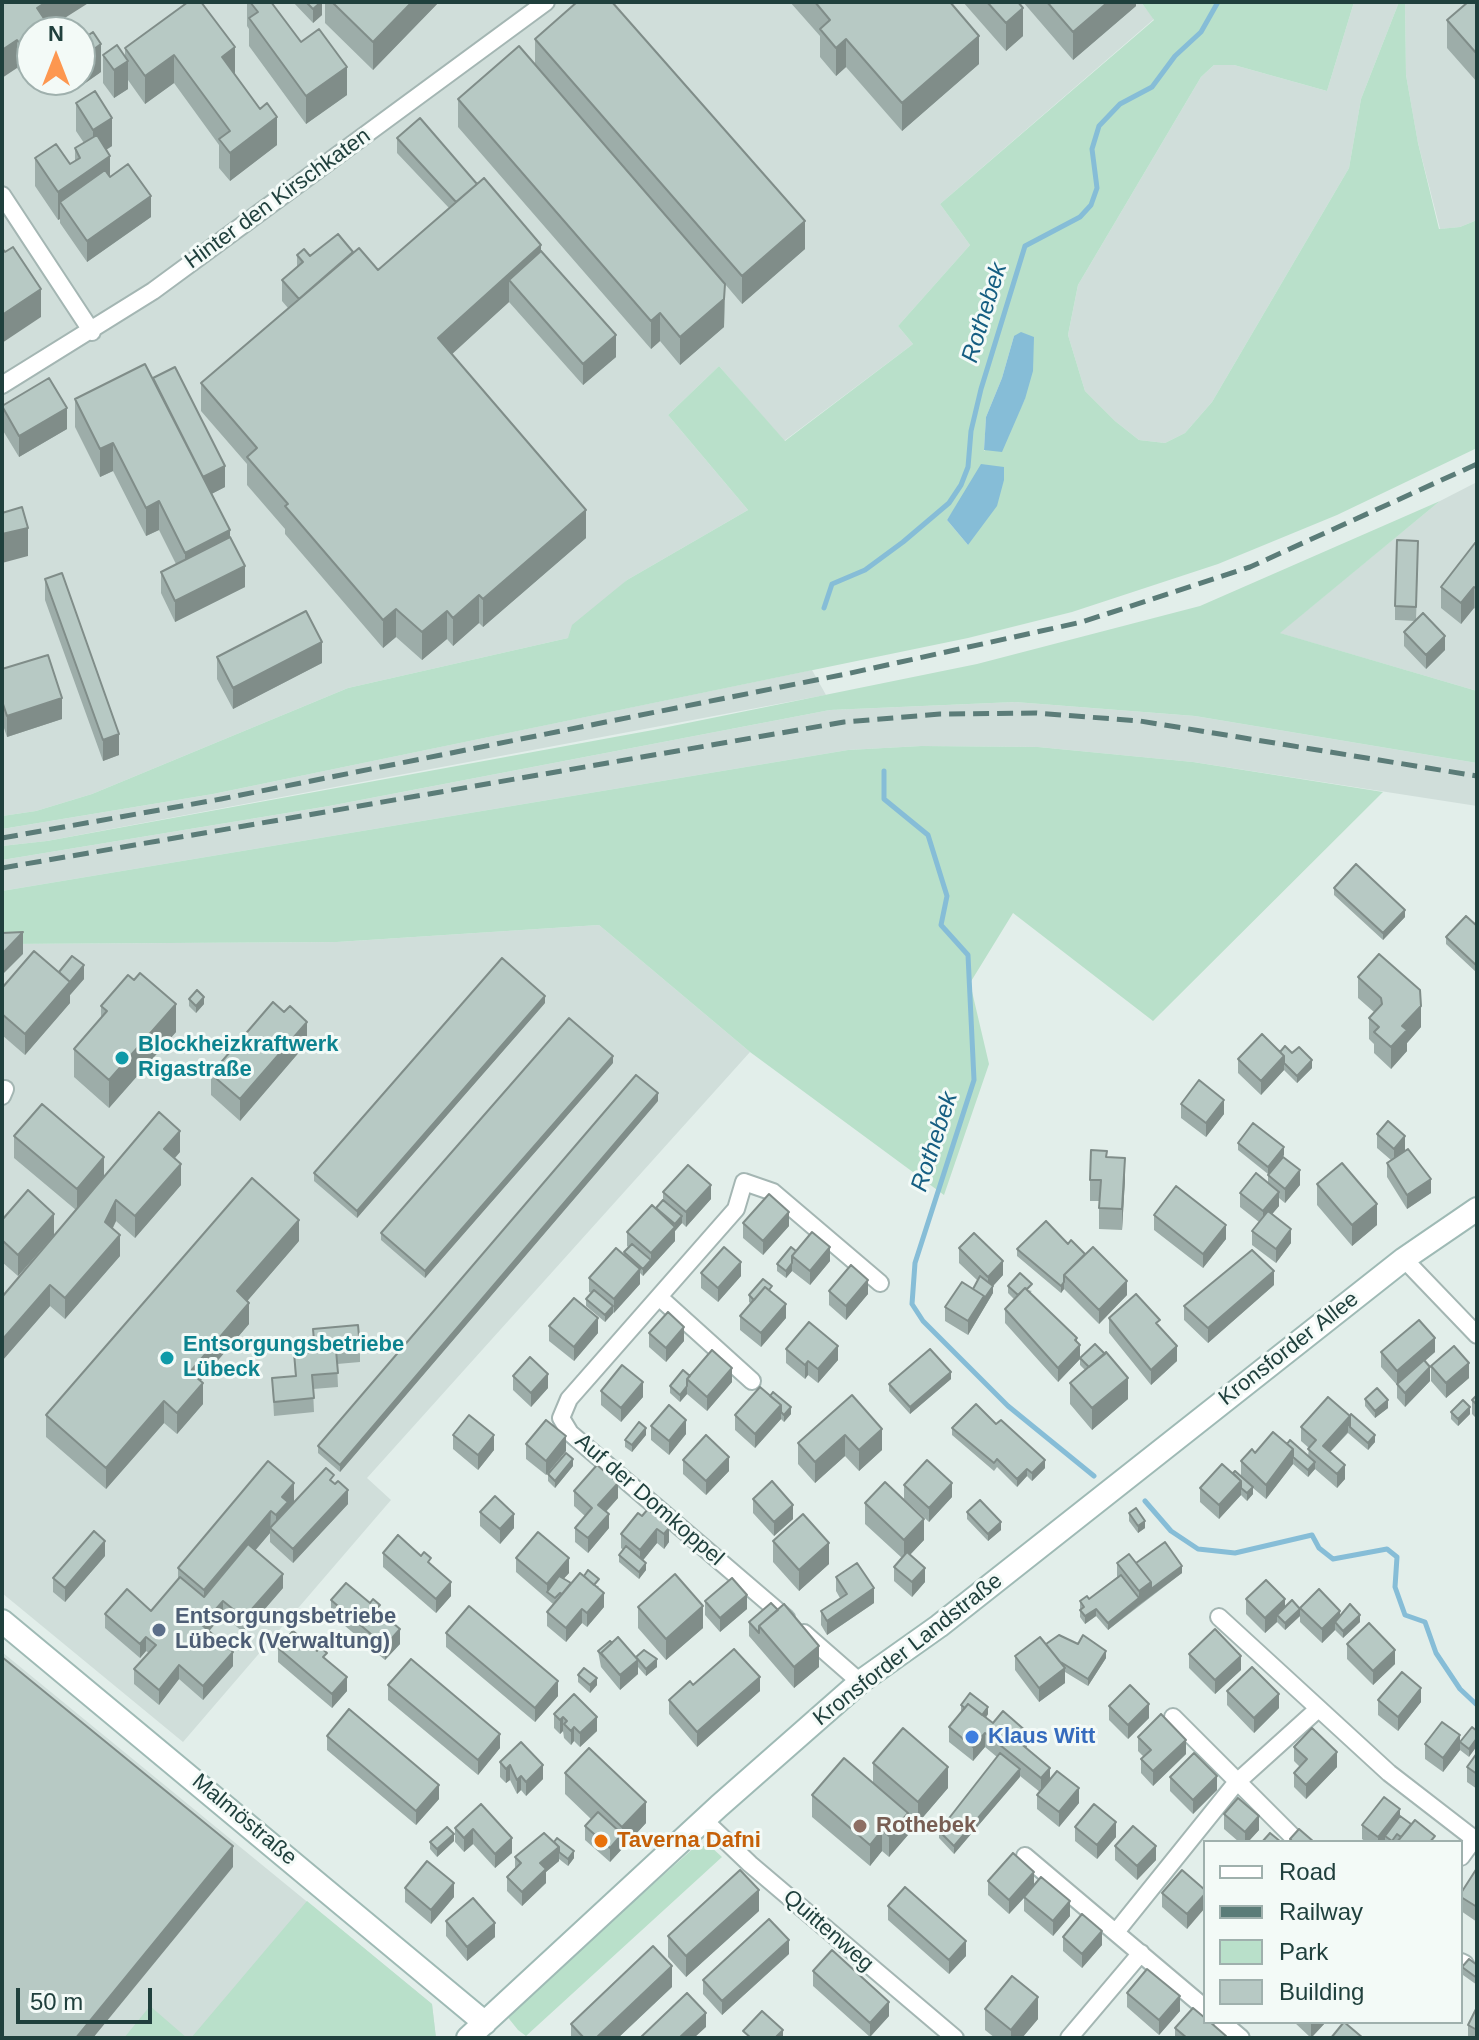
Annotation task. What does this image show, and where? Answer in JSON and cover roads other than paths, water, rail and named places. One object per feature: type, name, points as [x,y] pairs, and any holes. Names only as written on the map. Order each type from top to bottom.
[{"type":"main road","name":"Kronsforder Allee","points":[[1105,1495],[1404,1259],[1477,1209]]},
{"type":"main road","name":"Kronsforder Landstraße","points":[[476,2030],[704,1820],[860,1682],[939,1626],[1105,1495]]},
{"type":"main road","name":"Malmöstraße","points":[[2,1621],[476,2030]]},
{"type":"street","name":"Hinter den Kirschkaten","points":[[2,385],[92,332],[546,2]]},
{"type":"street","points":[[2,195],[92,332]]},
{"type":"street","name":"Auf der Domkoppel","points":[[860,1682],[570,1433],[561,1418],[569,1399],[736,1209],[744,1182],[773,1192],[880,1283]]},
{"type":"street","points":[[1404,1259],[1477,1335]]},
{"type":"street","points":[[659,1297],[752,1381]]},
{"type":"street","points":[[1219,1617],[1389,1773],[1476,1840]]},
{"type":"street","points":[[1116,1932],[1236,1783],[1318,1709]]},
{"type":"street","points":[[1173,1717],[1291,1835]]},
{"type":"street","name":"Quittenweg","points":[[704,1820],[750,1864],[955,2038]]},
{"type":"street","points":[[1025,1856],[1203,2006]]},
{"type":"street","points":[[1069,2038],[1141,1953]]},
{"type":"street","points":[[1224,2024],[1241,2038]]},
{"type":"water","points":[[1021,332],[1034,337],[1033,371],[1025,399],[1002,452],[984,450],[986,417],[1014,336]]},
{"type":"water","points":[[981,464],[1004,467],[1004,480],[997,506],[968,545],[947,520]]},
{"type":"waterway","name":"Rothebek","points":[[824,608],[832,584],[865,570],[903,542],[949,503],[961,485],[968,467],[971,431],[981,389],[1025,246],[1080,217],[1091,205],[1097,188],[1092,149],[1099,126],[1120,104],[1152,87],[1175,56],[1201,32],[1218,2]]},
{"type":"waterway","name":"Rothebek","points":[[884,771],[884,799],[928,835],[947,896],[941,925],[968,955],[974,1080],[915,1263],[912,1304],[923,1321],[1008,1406],[1094,1476]]},
{"type":"waterway","name":"Rothebek","points":[[1145,1501],[1171,1531],[1198,1549],[1235,1553],[1312,1535],[1319,1548],[1333,1559],[1387,1549],[1397,1557],[1395,1587],[1405,1615],[1425,1622],[1436,1653],[1460,1689],[1477,1705]]},
{"type":"railway","points":[[2,838],[221,799],[846,674],[1082,622],[1250,567],[1477,464]]},
{"type":"railway","points":[[2,868],[844,722],[940,714],[1036,713],[1140,721],[1477,776]]},
{"type":"place","name":"Blockheizkraftwerk Rigastraße","points":[[122,1058]]},
{"type":"place","name":"Entsorgungsbetriebe Lübeck","points":[[167,1358]]},
{"type":"place","name":"Entsorgungsbetriebe Lübeck (Verwaltung)","points":[[159,1630]]},
{"type":"place","name":"Klaus Witt","points":[[972,1737]]},
{"type":"place","name":"Rothebek","points":[[860,1826]]},
{"type":"place","name":"Taverna Dafni","points":[[601,1841]]}]
